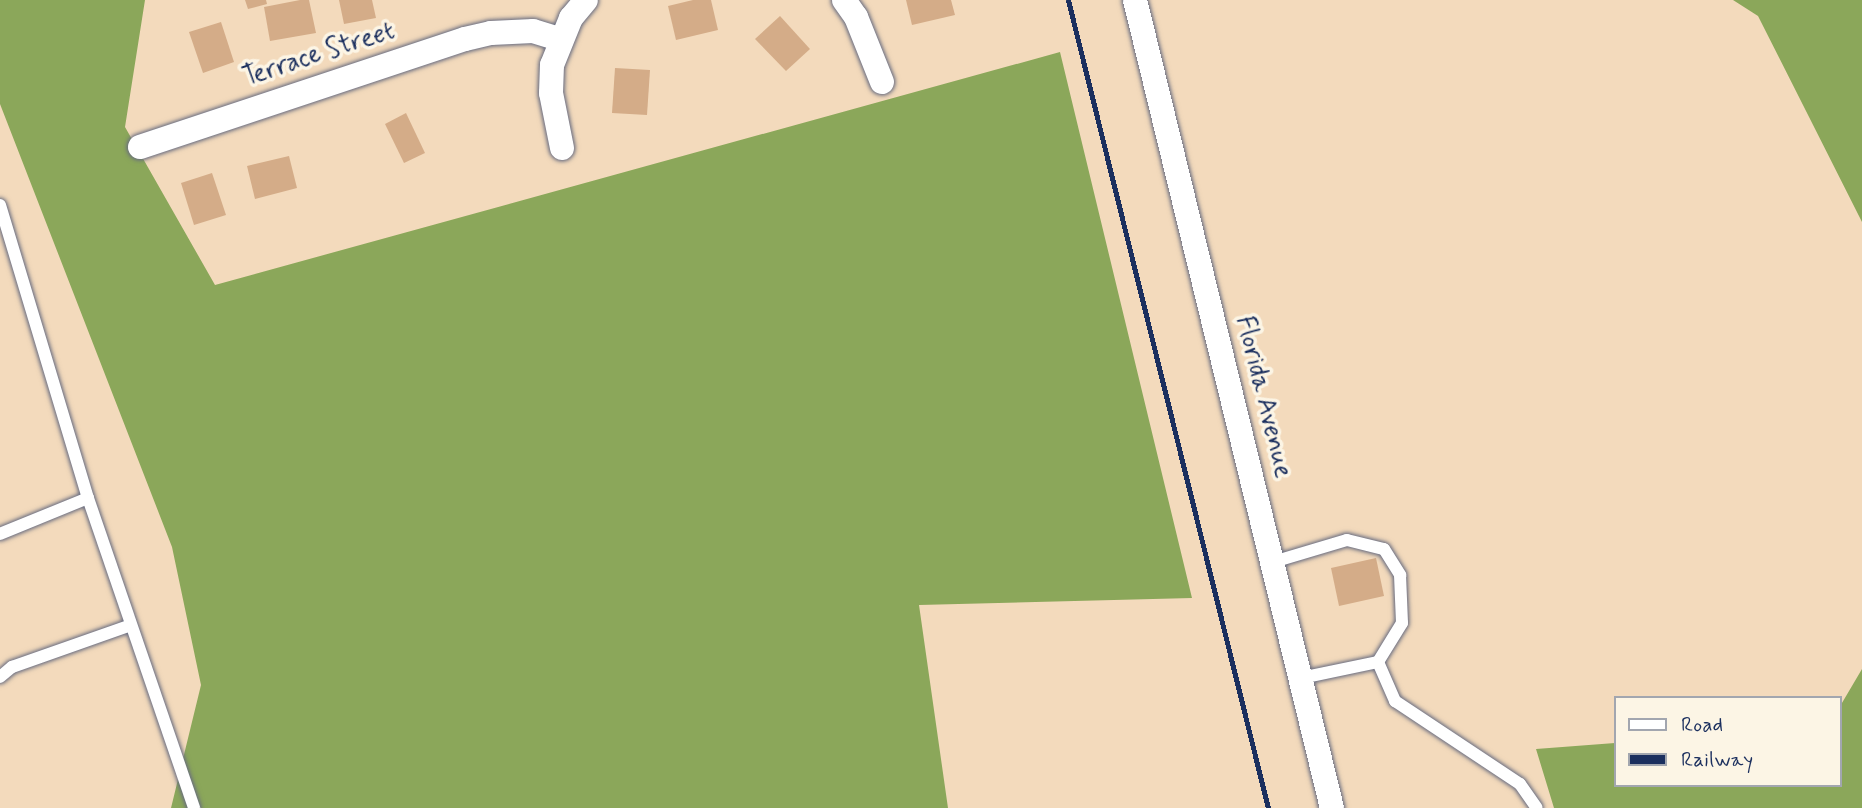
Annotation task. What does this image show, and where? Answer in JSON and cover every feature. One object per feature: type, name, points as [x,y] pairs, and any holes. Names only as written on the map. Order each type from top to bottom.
[{"type":"street","points":[[562,148],[551,93],[552,65],[560,39],[571,18],[586,0]]},
{"type":"street","points":[[844,0],[856,17],[882,82]]},
{"type":"street","name":"Florida Avenue","points":[[1135,0],[1332,808]]},
{"type":"street","name":"Terrace Street","points":[[141,147],[465,39],[491,33],[533,31],[560,39]]},
{"type":"lane","points":[[0,205],[88,498],[194,808]]},
{"type":"lane","points":[[0,534],[88,498]]},
{"type":"lane","points":[[1273,562],[1347,540],[1384,549],[1400,575],[1402,623],[1378,662],[1301,678]]},
{"type":"lane","points":[[0,677],[12,667],[131,625]]},
{"type":"lane","points":[[1378,662],[1395,701],[1520,784],[1537,808]]},
{"type":"green space","points":[[0,0],[145,0],[125,127],[215,285],[1060,52],[1192,598],[919,605],[948,808],[171,808],[201,685],[172,547],[0,104]]},
{"type":"green space","points":[[1733,0],[1862,0],[1862,222],[1758,16]]},
{"type":"green space","points":[[1862,669],[1862,808],[1554,808],[1536,749],[1614,743],[1614,787],[1841,787],[1841,705]]},
{"type":"building","points":[[245,0],[266,0],[267,4],[248,9]]},
{"type":"building","points":[[309,0],[316,33],[270,41],[264,7]]},
{"type":"building","points":[[339,0],[372,0],[376,18],[344,24]]},
{"type":"building","points":[[693,0],[711,0],[718,30],[676,40],[668,6]]},
{"type":"building","points":[[906,0],[951,0],[955,15],[912,25]]},
{"type":"building","points":[[780,16],[810,49],[786,71],[755,39]]},
{"type":"building","points":[[221,22],[234,62],[203,73],[189,32]]},
{"type":"building","points":[[615,68],[650,70],[647,115],[612,113]]},
{"type":"building","points":[[406,113],[425,153],[404,163],[385,124]]},
{"type":"building","points":[[289,156],[297,188],[255,199],[247,166]]},
{"type":"building","points":[[212,173],[226,215],[194,225],[181,183]]},
{"type":"building","points":[[1376,558],[1384,596],[1339,606],[1331,568]]},
{"type":"railway","points":[[1068,0],[1268,808]]}]
